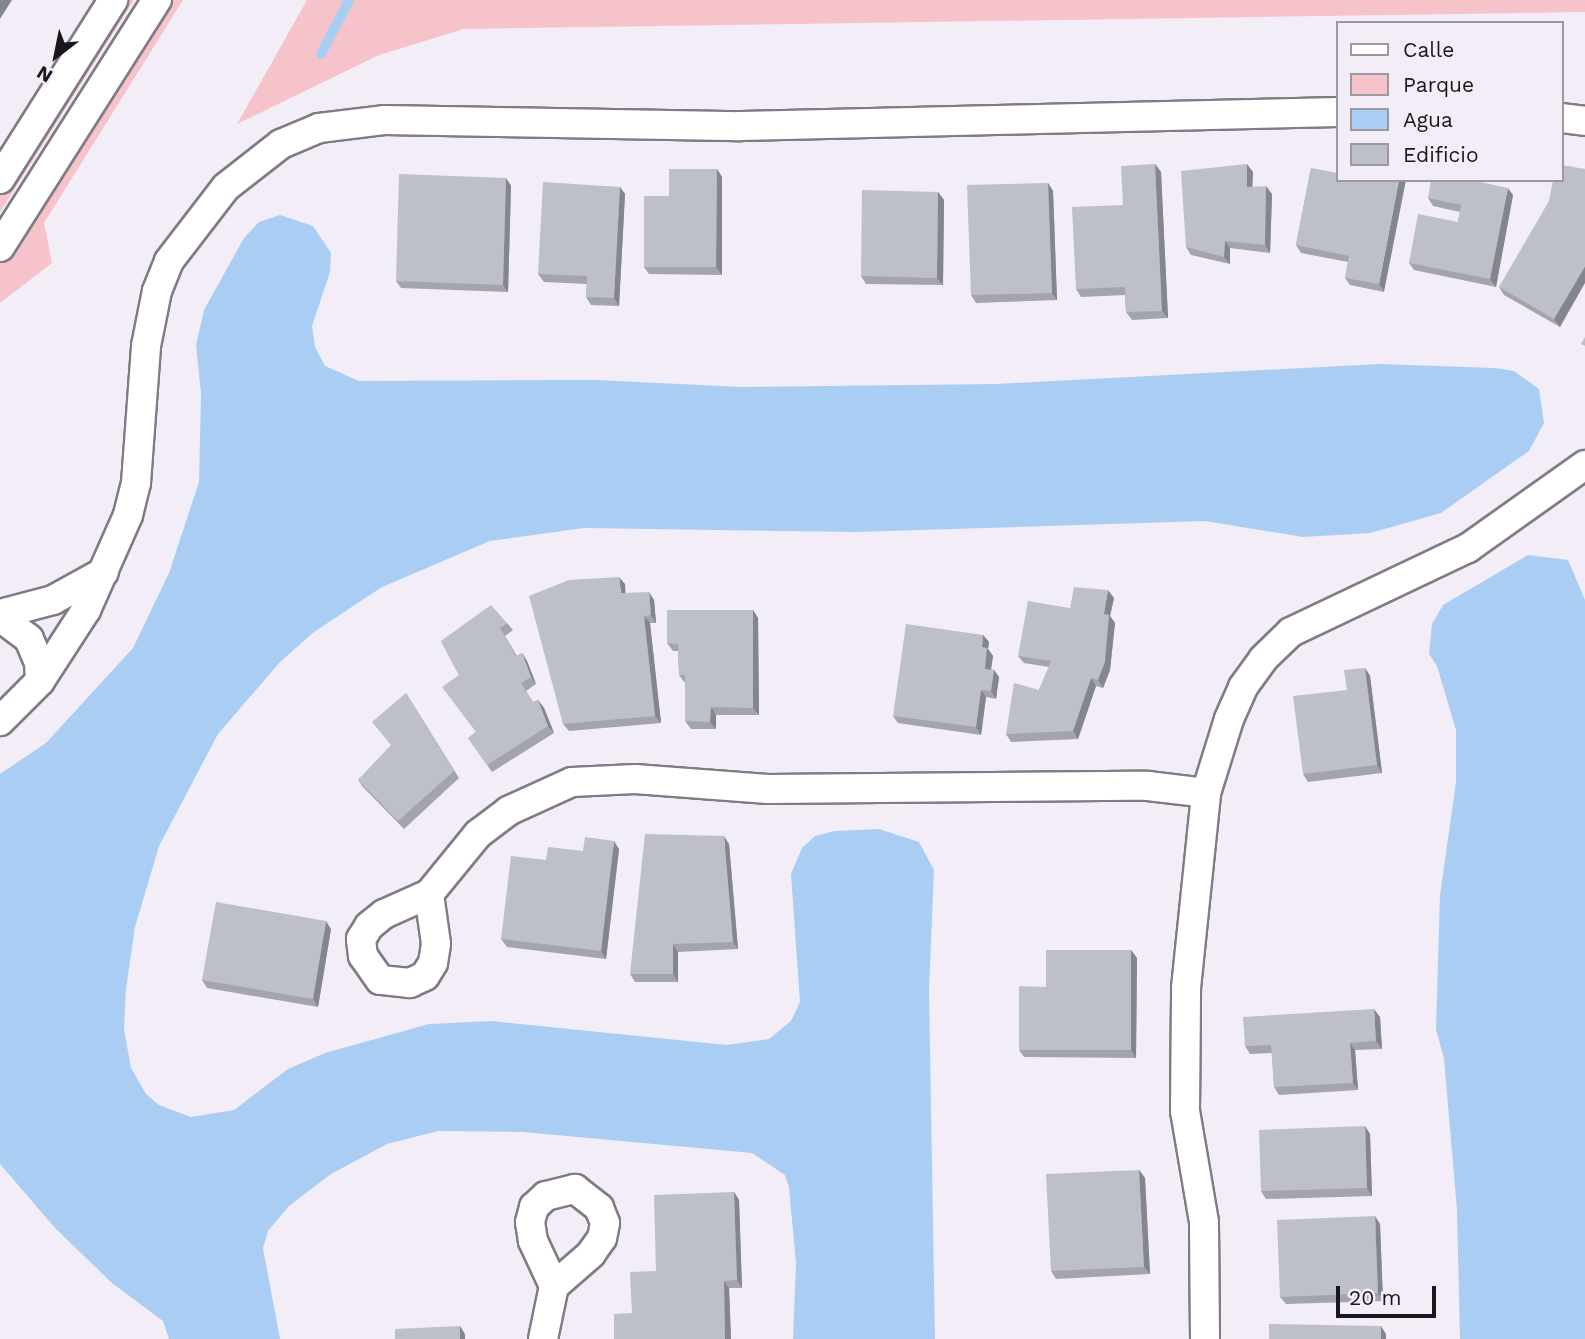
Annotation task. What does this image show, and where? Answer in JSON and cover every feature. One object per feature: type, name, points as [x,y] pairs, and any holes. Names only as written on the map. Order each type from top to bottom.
[{"type":"street","points":[[0,179],[113,0]]},
{"type":"street","points":[[0,247],[157,0]]},
{"type":"street","points":[[0,721],[40,681],[79,622],[120,540],[135,483],[146,346],[157,291],[169,261],[219,195],[251,163],[319,128],[384,120],[741,126],[1336,112]]},
{"type":"street","points":[[1564,118],[1585,121]]},
{"type":"street","points":[[1205,1339],[1204,1222],[1185,1111],[1184,1051],[1194,889],[1206,793],[1218,748],[1243,687],[1292,632],[1468,548],[1585,465]]},
{"type":"street","points":[[0,615],[53,600],[104,572]]},
{"type":"street","points":[[0,615],[29,639],[39,662],[40,681]]},
{"type":"street","points":[[429,894],[478,834],[508,811],[545,792],[583,781],[635,779],[768,789],[1148,786],[1206,793]]},
{"type":"street","points":[[543,1339],[554,1286]]},
{"type":"green space","points":[[125,0],[134,0],[0,212],[0,194]]},
{"type":"green space","points":[[166,0],[183,0],[44,223],[52,263],[0,303],[0,261]]},
{"type":"green space","points":[[307,0],[1585,0],[1585,12],[464,29],[379,55],[237,124]]},
{"type":"water","points":[[280,215],[313,226],[331,253],[330,272],[312,326],[315,347],[325,366],[359,381],[596,380],[742,387],[996,384],[1379,364],[1495,368],[1514,371],[1539,389],[1544,423],[1529,451],[1441,513],[1370,533],[1303,537],[1205,521],[855,532],[584,528],[490,541],[382,587],[314,632],[280,662],[218,734],[159,846],[135,927],[126,989],[124,1029],[131,1068],[146,1094],[159,1105],[191,1117],[234,1110],[288,1069],[325,1053],[429,1024],[491,1021],[727,1045],[769,1039],[791,1021],[800,1002],[791,874],[802,848],[815,836],[835,831],[879,829],[919,842],[934,870],[929,990],[935,1339],[793,1339],[796,1263],[789,1188],[785,1175],[752,1153],[523,1132],[438,1131],[387,1144],[331,1174],[289,1206],[268,1231],[263,1248],[280,1339],[169,1339],[163,1321],[112,1283],[55,1228],[0,1164],[0,774],[46,743],[133,648],[169,573],[199,482],[201,393],[196,345],[204,310],[244,238],[259,222]]},
{"type":"water","points":[[1528,555],[1568,560],[1585,600],[1585,1339],[1460,1339],[1457,1210],[1444,1059],[1436,1029],[1440,895],[1456,782],[1456,730],[1437,666],[1429,654],[1432,624],[1443,605]]},
{"type":"building","points":[[1155,164],[1162,311],[1126,312],[1125,287],[1076,289],[1072,207],[1123,205],[1121,166]]},
{"type":"building","points":[[1247,164],[1247,187],[1266,186],[1265,245],[1225,241],[1224,257],[1186,247],[1181,171]]},
{"type":"building","points":[[1564,165],[1585,169],[1585,266],[1554,319],[1499,287],[1549,201],[1553,182],[1564,182]]},
{"type":"building","points":[[1311,168],[1336,173],[1336,182],[1399,182],[1379,284],[1345,278],[1349,256],[1296,245]]},
{"type":"building","points":[[669,169],[717,169],[716,267],[644,267],[644,196],[669,196]]},
{"type":"building","points":[[399,174],[506,178],[503,285],[396,281]]},
{"type":"building","points":[[543,182],[620,187],[614,298],[586,297],[587,276],[538,274]]},
{"type":"building","points":[[1431,182],[1480,182],[1508,188],[1490,279],[1409,263],[1418,214],[1458,222],[1461,205],[1428,198]]},
{"type":"building","points":[[1048,183],[1052,293],[971,295],[967,185]]},
{"type":"building","points":[[862,190],[938,192],[937,278],[861,276]]},
{"type":"building","points":[[619,577],[621,593],[649,592],[651,615],[644,616],[655,716],[563,724],[529,596],[569,580]]},
{"type":"building","points":[[1074,587],[1108,590],[1104,614],[1109,615],[1105,662],[1098,680],[1091,678],[1073,731],[1006,734],[1014,683],[1039,690],[1051,661],[1018,656],[1028,601],[1070,608]]},
{"type":"building","points":[[491,605],[507,623],[500,628],[516,656],[522,653],[531,677],[521,683],[533,702],[538,700],[548,726],[487,765],[468,738],[476,732],[442,687],[459,675],[441,641]]},
{"type":"building","points":[[667,610],[753,610],[753,708],[711,707],[710,722],[685,721],[685,675],[679,675],[678,644],[667,643]]},
{"type":"building","points":[[906,624],[983,635],[982,647],[987,648],[985,669],[994,670],[991,691],[981,690],[976,727],[893,716]]},
{"type":"building","points":[[1365,668],[1377,765],[1303,774],[1293,696],[1347,690],[1344,670]]},
{"type":"building","points":[[406,693],[454,771],[398,821],[358,780],[391,745],[372,722]]},
{"type":"building","points":[[645,834],[724,836],[733,942],[673,944],[673,974],[630,974]]},
{"type":"building","points":[[585,837],[614,841],[601,951],[501,939],[511,856],[546,860],[548,847],[583,851]]},
{"type":"building","points":[[216,902],[326,921],[313,999],[202,980]]},
{"type":"building","points":[[1046,950],[1131,950],[1131,1050],[1019,1050],[1019,986],[1046,987]]},
{"type":"building","points":[[1374,1009],[1376,1041],[1350,1043],[1353,1083],[1274,1087],[1271,1045],[1245,1046],[1243,1017]]},
{"type":"building","points":[[1365,1126],[1367,1188],[1261,1191],[1259,1130]]},
{"type":"building","points":[[1139,1170],[1144,1267],[1051,1271],[1046,1174]]},
{"type":"building","points":[[734,1192],[737,1280],[724,1281],[725,1339],[614,1339],[614,1314],[632,1313],[630,1272],[656,1271],[654,1195]]},
{"type":"building","points":[[1375,1216],[1378,1293],[1280,1297],[1277,1220]]},
{"type":"building","points":[[1269,1324],[1381,1326],[1381,1339],[1269,1339]]},
{"type":"building","points":[[460,1326],[460,1339],[395,1339],[395,1329]]},
{"type":"waterway","points":[[321,54],[349,0]]}]
